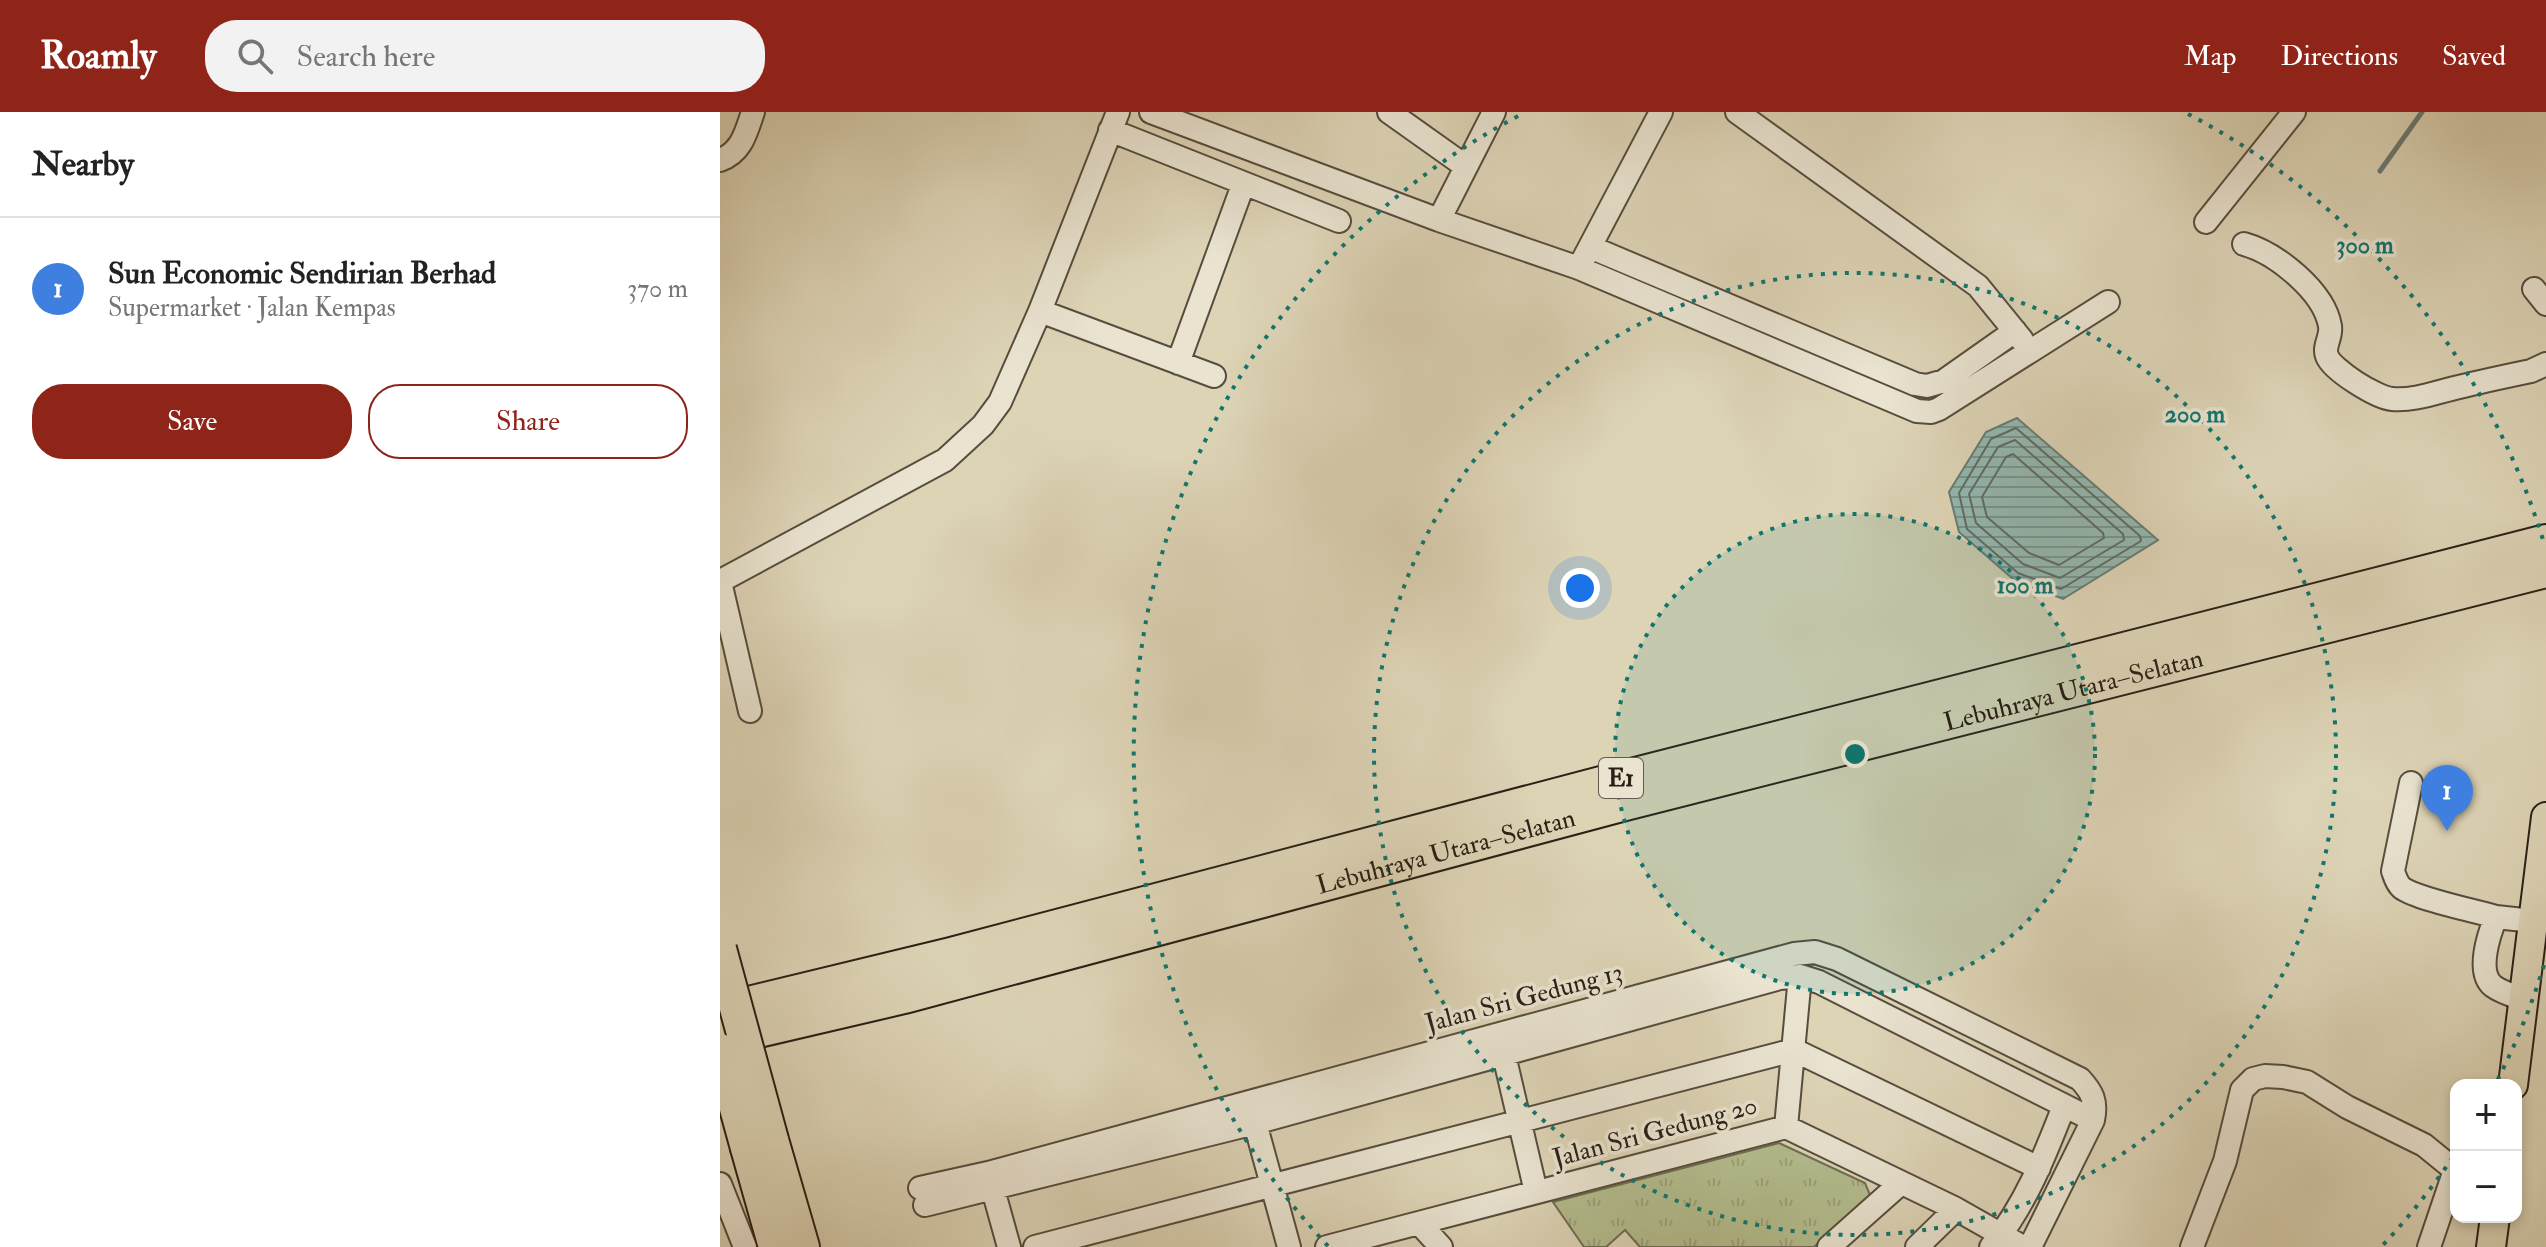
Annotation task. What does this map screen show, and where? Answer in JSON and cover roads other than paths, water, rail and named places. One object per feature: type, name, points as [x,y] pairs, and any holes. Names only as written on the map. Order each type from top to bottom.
[{"type":"highway","name":"Lebuhraya Utara–Selatan","points":[[720,1010],[951,954],[1620,778],[2534,544]]},
{"type":"highway","name":"Lebuhraya Utara–Selatan","points":[[720,1040],[904,997],[1625,804],[2546,571]]},
{"type":"highway","points":[[720,949],[760,1144],[775,1247]]},
{"type":"highway","points":[[720,1050],[803,1247]]},
{"type":"main road","points":[[2514,1079],[2546,817]]},
{"type":"main road","points":[[2491,1247],[2494,1223]]},
{"type":"street","points":[[720,160],[730,156],[740,146],[753,112]]},
{"type":"street","points":[[1151,112],[1439,220],[1579,268],[1917,411],[1939,409],[2108,302]]},
{"type":"street","points":[[1389,112],[1465,166]]},
{"type":"street","points":[[1439,220],[1494,112]]},
{"type":"street","points":[[1579,268],[1661,112]]},
{"type":"street","points":[[1737,112],[1978,286],[2031,352]]},
{"type":"street","points":[[2206,222],[2294,112]]},
{"type":"street","points":[[750,711],[721,586],[724,579],[945,460],[965,444],[1000,402],[1040,311],[1114,121],[1243,185],[1339,221]]},
{"type":"street","points":[[1178,363],[1243,185]]},
{"type":"street","points":[[2244,244],[2261,251],[2308,286],[2328,318],[2330,333],[2325,348],[2328,359],[2382,398],[2395,400],[2425,396],[2531,371],[2546,364]]},
{"type":"street","points":[[1590,247],[1915,384],[1927,386],[1944,381],[2015,331]]},
{"type":"street","points":[[1040,311],[1214,376]]},
{"type":"street","points":[[2411,783],[2393,871],[2396,882],[2418,894],[2496,917],[2533,921]]},
{"type":"street","points":[[2496,917],[2484,968],[2487,979],[2494,987],[2523,999]]},
{"type":"street","name":"Jalan Sri Gedung 13","points":[[991,1181],[1794,954],[1815,952],[1837,959],[2080,1079],[2094,1098],[2093,1120]]},
{"type":"street","points":[[1786,1127],[1800,976],[1819,982],[2093,1120],[2030,1247]]},
{"type":"street","name":"Jalan Sri Gedung 13","points":[[923,1197],[1255,1123],[1780,978],[1800,976]]},
{"type":"street","points":[[1035,1247],[1794,1050],[2039,1168]]},
{"type":"street","points":[[1504,1055],[1536,1192]]},
{"type":"street","points":[[2192,1247],[2225,1161],[2242,1090],[2253,1079],[2283,1077],[2307,1082],[2347,1107],[2424,1145],[2450,1166]]},
{"type":"street","points":[[1996,1241],[2039,1168],[2064,1106]]},
{"type":"street","points":[[1255,1123],[1289,1247]]},
{"type":"street","name":"Jalan Sri Gedung 20","points":[[1335,1246],[1786,1127],[1956,1209],[1996,1241],[2023,1247]]},
{"type":"street","points":[[991,1181],[1009,1247]]},
{"type":"street","points":[[1829,1247],[1901,1183]]},
{"type":"street","points":[[720,1184],[745,1247]]},
{"type":"street","points":[[2429,1247],[2450,1185]]},
{"type":"street","points":[[1917,1247],[1956,1209]]},
{"type":"street","points":[[1419,1223],[1441,1247]]},
{"type":"water","points":[[2017,418],[2158,540],[2063,599],[2014,580],[1959,532],[1949,492],[1986,432]]},
{"type":"waterway","points":[[2380,171],[2422,112]]},
{"type":"place","name":"Sun Economic Sendirian Berhad","points":[[2447,831]]}]
